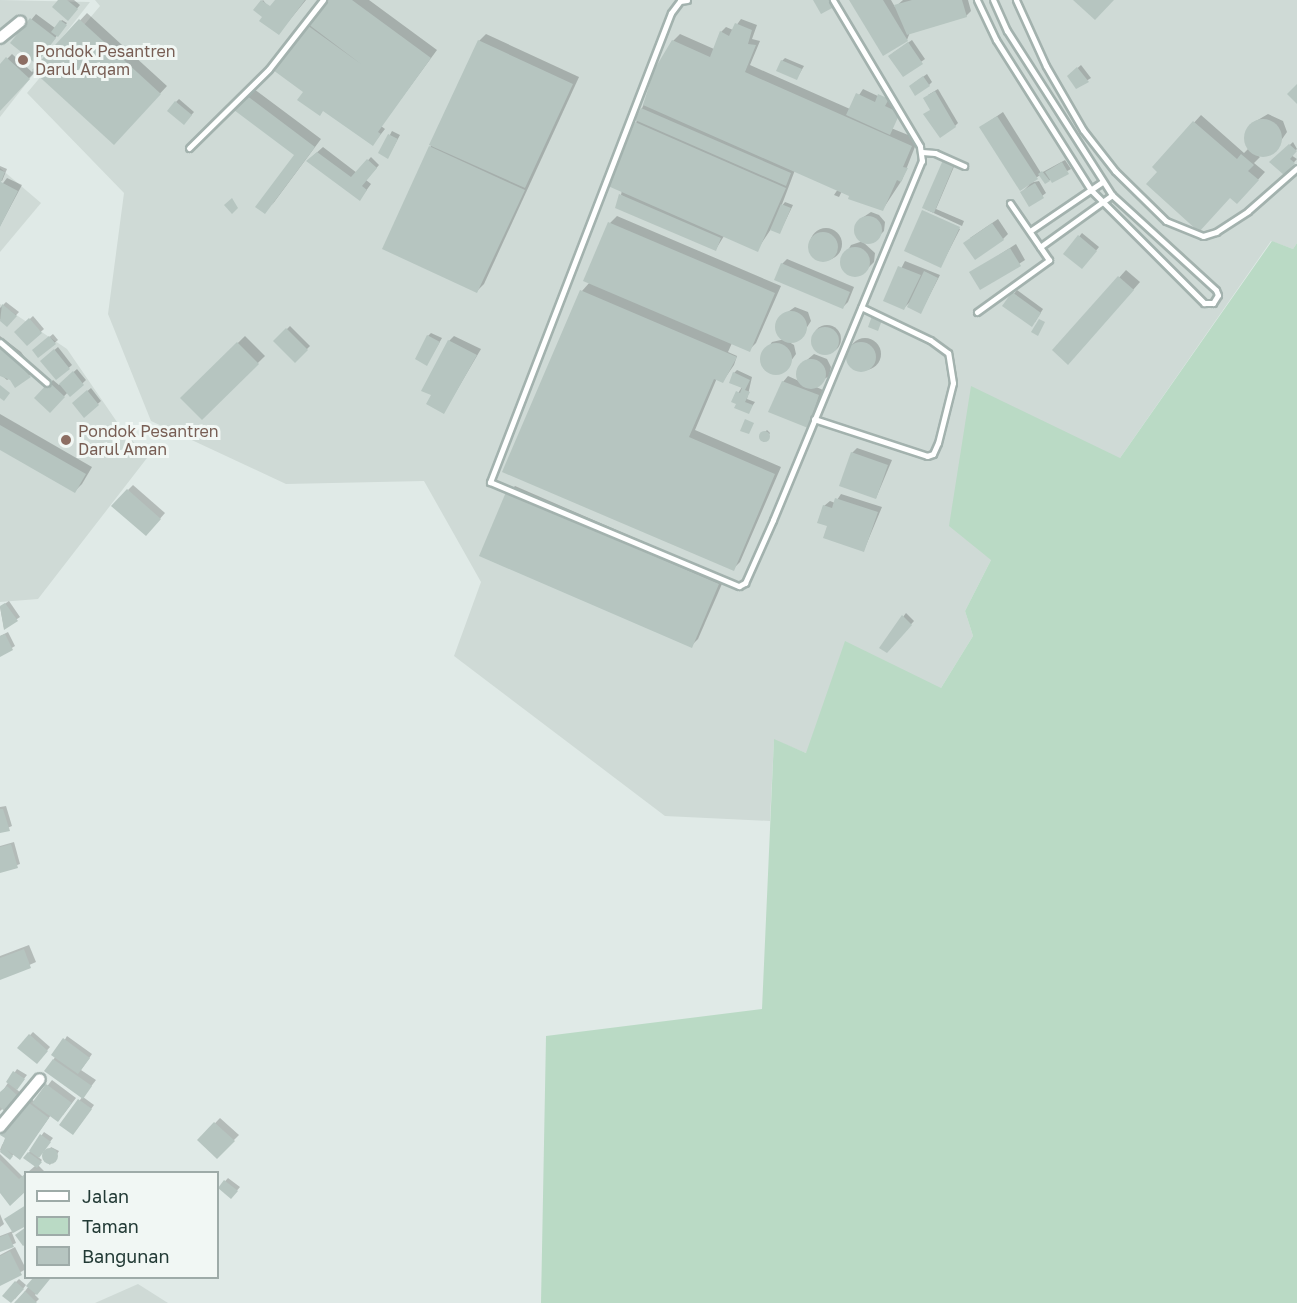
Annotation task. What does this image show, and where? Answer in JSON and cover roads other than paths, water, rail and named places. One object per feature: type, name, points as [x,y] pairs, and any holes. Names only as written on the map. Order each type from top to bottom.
[{"type":"street","points":[[0,38],[20,22]]},
{"type":"street","points":[[0,1127],[40,1079]]},
{"type":"lane","points":[[189,148],[269,69],[323,0]]},
{"type":"lane","points":[[687,0],[680,1],[672,13],[490,482],[739,586],[745,582],[922,161],[922,152],[833,0]]},
{"type":"lane","points":[[977,0],[996,40],[1090,190],[1204,303],[1213,303],[1218,295],[1216,290],[1112,195],[1102,182],[1007,31],[993,0]]},
{"type":"lane","points":[[1016,0],[1046,66],[1083,130],[1115,171],[1166,221],[1203,236],[1216,232],[1248,211],[1297,168]]},
{"type":"lane","points":[[922,152],[935,153],[964,166]]},
{"type":"lane","points":[[1030,231],[1102,182]]},
{"type":"lane","points":[[1040,247],[1112,195]]},
{"type":"lane","points":[[977,312],[1046,264],[1048,259],[1010,203]]},
{"type":"lane","points":[[814,419],[927,456],[933,454],[938,443],[953,383],[948,353],[930,340],[861,307]]},
{"type":"lane","points":[[0,342],[47,383]]},
{"type":"place","name":"Pondok Pesantren Darul Arqam","points":[[23,60]]},
{"type":"place","name":"Pondok Pesantren Darul Aman","points":[[66,440]]}]
